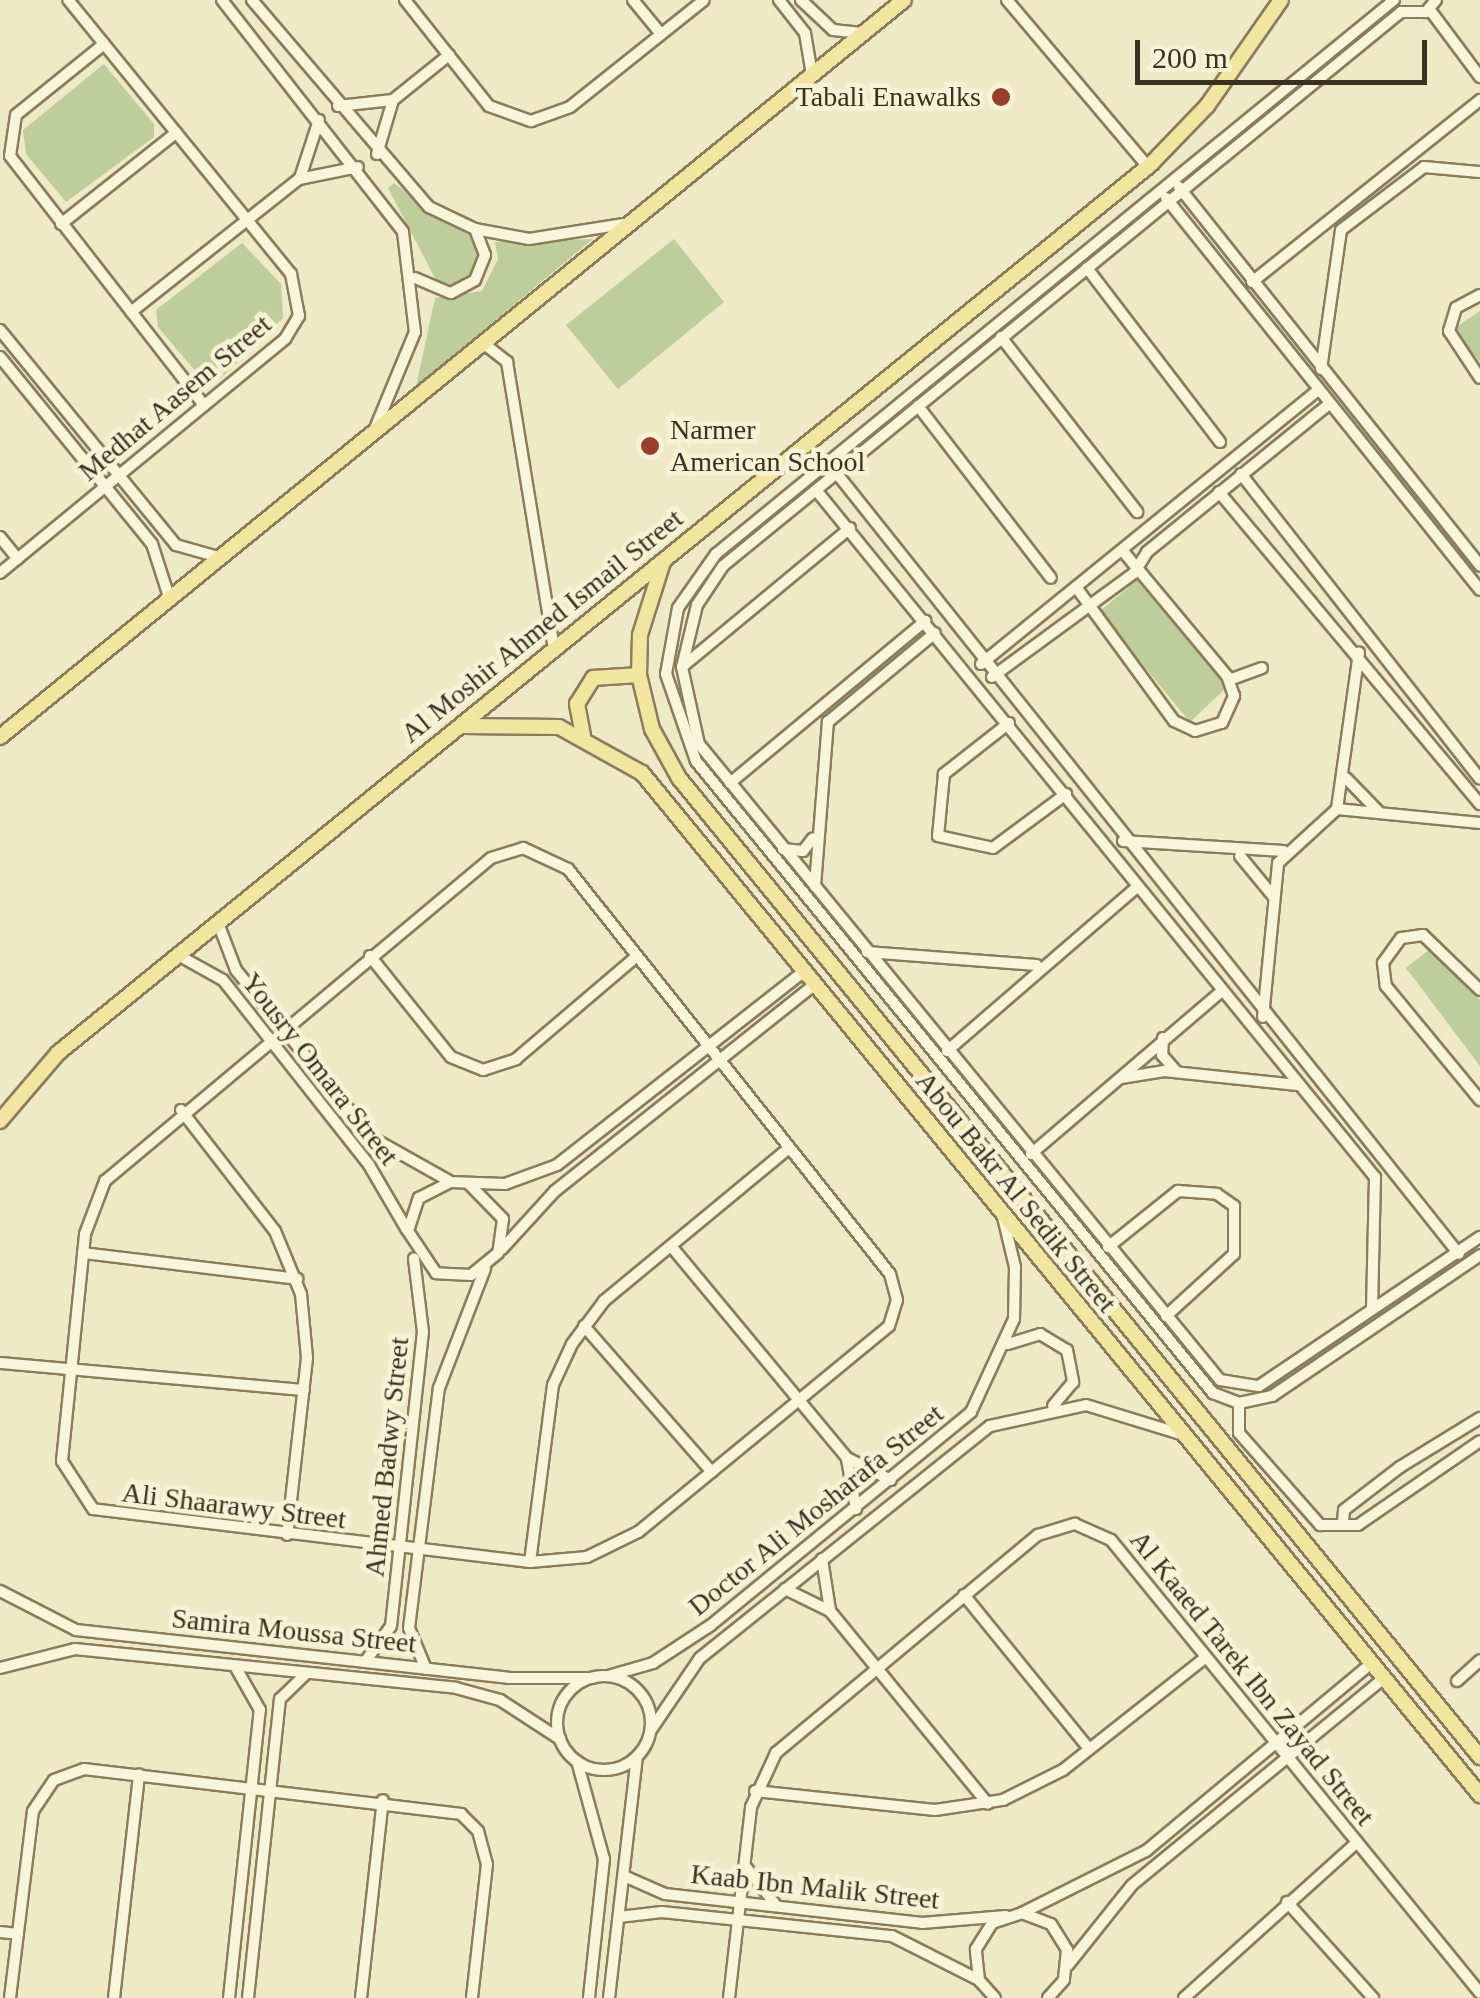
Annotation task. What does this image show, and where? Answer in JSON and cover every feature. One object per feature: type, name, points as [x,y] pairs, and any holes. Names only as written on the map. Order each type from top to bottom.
[{"type":"main road","points":[[0,737],[904,0]]},
{"type":"main road","name":"Al Moshir Ahmed Ismail Street","points":[[0,1122],[35,1073],[1148,167],[1207,106],[1281,0]]},
{"type":"main road","name":"Abou Bakr Al Sedik Street","points":[[664,560],[644,616],[639,675],[652,729],[679,778],[1480,1758]]},
{"type":"main road","points":[[583,735],[577,704],[593,678],[639,675]]},
{"type":"main road","name":"Abou Bakr Al Sedik Street","points":[[457,727],[521,721],[583,735],[658,790],[1368,1666],[1480,1796]]},
{"type":"main road","points":[[938,1136],[960,1120]]},
{"type":"main road","points":[[1232,1497],[1252,1478]]},
{"type":"street","name":"Medhat Aasem Street","points":[[0,574],[204,404],[299,316],[291,274],[68,0]]},
{"type":"street","points":[[222,0],[358,168],[403,232],[414,277],[410,358],[373,431]]},
{"type":"street","points":[[252,0],[376,154],[428,207],[475,229],[556,239],[634,220]]},
{"type":"street","points":[[405,0],[489,106],[531,122],[560,114],[704,0]]},
{"type":"street","points":[[632,0],[661,34]]},
{"type":"street","points":[[779,0],[804,33],[812,75]]},
{"type":"street","points":[[802,0],[833,30],[863,33]]},
{"type":"street","points":[[1007,0],[1148,167]]},
{"type":"street","points":[[1410,10],[1397,0],[1158,190],[701,570],[667,651],[683,738],[779,852],[815,887],[1220,1380],[1249,1389],[1480,1237]]},
{"type":"street","points":[[1478,1262],[1404,1306],[1272,1396],[1239,1404],[1203,1383],[882,991],[779,852],[689,719],[682,667],[688,626],[723,566],[838,477],[1168,200],[1410,10],[1433,5],[1480,77]]},
{"type":"street","points":[[104,44],[10,128],[10,156],[204,404]]},
{"type":"street","points":[[338,106],[393,100],[449,56]]},
{"type":"street","points":[[376,154],[393,100]]},
{"type":"street","points":[[1252,282],[1480,100]]},
{"type":"street","points":[[299,179],[319,120]]},
{"type":"street","points":[[61,224],[176,133]]},
{"type":"street","points":[[1321,368],[1342,230],[1424,167],[1480,172]]},
{"type":"street","points":[[131,312],[299,179],[358,168]]},
{"type":"street","points":[[1171,180],[1480,566]]},
{"type":"street","points":[[1158,190],[1480,590]]},
{"type":"street","points":[[414,277],[437,292],[464,289],[483,268],[475,229]]},
{"type":"street","points":[[1087,268],[1220,442]]},
{"type":"street","points":[[1480,295],[1456,308],[1448,332],[1480,378]]},
{"type":"street","points":[[0,330],[176,546],[218,557]]},
{"type":"street","points":[[1001,338],[1137,512]]},
{"type":"street","points":[[482,343],[508,362],[554,649]]},
{"type":"street","points":[[1294,360],[1306,350]]},
{"type":"street","points":[[0,358],[160,555],[170,597]]},
{"type":"street","points":[[981,664],[1318,390]]},
{"type":"street","points":[[992,677],[1139,566],[1219,492],[1329,404]]},
{"type":"street","points":[[918,406],[1051,578]]},
{"type":"street","points":[[827,463],[901,563],[1122,842],[1459,1254]]},
{"type":"street","points":[[1241,474],[1480,779]]},
{"type":"street","points":[[807,479],[888,573],[1379,1184],[1370,1282],[1372,1308]]},
{"type":"street","points":[[1219,492],[1360,653],[1480,804]]},
{"type":"street","points":[[682,667],[712,638],[850,528]]},
{"type":"street","points":[[0,537],[18,559]]},
{"type":"street","points":[[1076,587],[1086,608],[1184,728],[1222,723],[1232,706],[1229,680],[1122,550]]},
{"type":"street","points":[[888,573],[901,563]]},
{"type":"street","points":[[730,782],[925,621]]},
{"type":"street","points":[[688,626],[712,638]]},
{"type":"street","points":[[815,887],[814,835],[828,722],[935,633]]},
{"type":"street","points":[[1122,842],[1235,853],[1285,851],[1336,810],[1346,778],[1360,653]]},
{"type":"street","points":[[1229,680],[1262,668]]},
{"type":"street","points":[[1009,723],[944,774],[938,836],[993,848],[1066,794]]},
{"type":"street","points":[[1428,739],[1441,730]]},
{"type":"street","points":[[1346,778],[1382,814]]},
{"type":"street","points":[[1336,810],[1480,823]]},
{"type":"street","points":[[779,852],[803,851],[814,835]]},
{"type":"street","name":"Ali Shaarawy Street","points":[[523,848],[568,869],[890,1274],[897,1300],[880,1337],[614,1547],[530,1562],[287,1535],[93,1508],[62,1461],[84,1253],[105,1181],[181,1110],[370,956],[491,858],[523,848]]},
{"type":"street","points":[[1263,1017],[1274,896],[1285,851]]},
{"type":"street","points":[[1235,853],[1274,896]]},
{"type":"street","points":[[930,1050],[944,1046],[1137,887]]},
{"type":"street","name":"Yousry Omara Street","points":[[218,923],[230,961],[371,1137],[450,1182]]},
{"type":"street","points":[[1480,990],[1423,935],[1401,938],[1382,963],[1386,986],[1480,1100]]},
{"type":"street","points":[[868,952],[998,969],[1048,961]]},
{"type":"street","name":"Yousry Omara Street","points":[[178,955],[216,972],[369,1164],[408,1231]]},
{"type":"street","points":[[370,956],[451,1057],[483,1070],[516,1059],[637,956]]},
{"type":"street","points":[[882,991],[893,984],[904,957]]},
{"type":"street","points":[[998,969],[1006,996]]},
{"type":"street","points":[[1212,980],[1225,970]]},
{"type":"street","points":[[804,971],[556,1166],[504,1184],[450,1182],[419,1198],[408,1231],[412,1248],[453,1277],[486,1266],[556,1192],[815,984]]},
{"type":"street","points":[[1032,1154],[1164,1037],[1222,992]]},
{"type":"street","points":[[1234,1007],[1247,998]]},
{"type":"street","points":[[1164,1037],[1166,1063],[1181,1073]]},
{"type":"street","points":[[1115,1080],[1181,1073],[1298,1085]]},
{"type":"street","points":[[181,1110],[268,1221],[297,1279],[304,1390],[287,1535]]},
{"type":"street","points":[[530,1562],[553,1385],[584,1326],[671,1246],[789,1148]]},
{"type":"street","points":[[468,1183],[503,1219],[498,1253]]},
{"type":"street","points":[[1108,1247],[1178,1191],[1217,1194],[1234,1206],[1234,1254],[1166,1316]]},
{"type":"street","name":"Doctor Ali Mosharafa Street","points":[[608,1676],[674,1651],[856,1509],[972,1412],[1008,1344],[1015,1266],[1002,1216]]},
{"type":"street","points":[[671,1246],[846,1458],[891,1480]]},
{"type":"street","name":"Ahmed Badwy Street","points":[[365,1662],[388,1637],[400,1548],[423,1332],[412,1248]]},
{"type":"street","points":[[84,1253],[297,1279]]},
{"type":"street","name":"Ahmed Badwy Street","points":[[426,1668],[409,1628],[444,1367],[486,1266]]},
{"type":"street","points":[[1370,1282],[1398,1294],[1404,1306]]},
{"type":"street","points":[[584,1326],[712,1472]]},
{"type":"street","points":[[1008,1344],[1040,1334],[1067,1350],[1073,1382],[1053,1407]]},
{"type":"street","points":[[0,1363],[304,1390]]},
{"type":"street","points":[[1239,1404],[1240,1433],[1310,1521],[1362,1522],[1480,1441]]},
{"type":"street","name":"Doctor Ali Mosharafa Street","points":[[651,1730],[700,1658],[962,1443],[1053,1407],[1119,1409],[1181,1434]]},
{"type":"street","points":[[1343,1522],[1348,1507],[1480,1418]]},
{"type":"street","points":[[846,1458],[856,1509]]},
{"type":"street","points":[[1348,1507],[1362,1522]]},
{"type":"street","name":"Al Kaaed Tarek Ibn Zayad Street","points":[[730,1998],[755,1790],[786,1743],[1049,1528],[1088,1526],[1110,1540],[1480,1993]]},
{"type":"street","points":[[832,1528],[844,1541]]},
{"type":"street","points":[[822,1559],[830,1611]]},
{"type":"street","points":[[785,1589],[830,1611],[988,1804]]},
{"type":"street","name":"Samira Moussa Street","points":[[0,1591],[76,1630],[426,1668],[592,1678]]},
{"type":"street","points":[[964,1595],[1089,1749]]},
{"type":"street","name":"Samira Moussa Street","points":[[0,1668],[76,1648],[477,1692],[560,1739]]},
{"type":"street","points":[[755,1790],[935,1810],[988,1804],[1048,1780],[1206,1656]]},
{"type":"street","points":[[1478,1662],[1480,1681]]},
{"type":"street","points":[[1457,1682],[1478,1662]]},
{"type":"street","points":[[229,1998],[258,1697],[234,1666]]},
{"type":"street","name":"Kaab Ibn Malik Street","points":[[624,1876],[665,1894],[922,1922],[1022,1913],[1146,1851],[1368,1666]]},
{"type":"street","points":[[248,1998],[280,1699],[308,1673]]},
{"type":"street","points":[[589,1998],[604,1859],[576,1760],[560,1739],[560,1708],[592,1678],[608,1676],[646,1700],[651,1730],[636,1758],[610,1998]]},
{"type":"street","points":[[1052,1996],[1068,1966],[1132,1885],[1380,1680]]},
{"type":"street","points":[[576,1760],[607,1770],[636,1758]]},
{"type":"street","points":[[10,1998],[33,1811],[46,1788],[84,1768],[451,1809],[483,1841],[472,1998]]},
{"type":"street","points":[[114,1998],[139,1774]]},
{"type":"street","points":[[360,1998],[383,1800]]},
{"type":"street","points":[[1202,1998],[1188,1993],[1357,1842]]},
{"type":"street","points":[[744,1862],[780,1907]]},
{"type":"street","points":[[1287,1902],[1373,1998]]},
{"type":"street","points":[[1022,1913],[1051,1924],[1068,1966]]},
{"type":"street","points":[[991,1996],[979,1980],[982,1935],[1006,1916]]},
{"type":"street","name":"Kaab Ibn Malik Street","points":[[619,1917],[738,1919],[892,1936],[979,1980]]},
{"type":"street","points":[[0,1932],[18,1934]]},
{"type":"green space","points":[[104,64],[154,124],[154,137],[66,202],[26,154],[23,130]]},
{"type":"green space","points":[[394,183],[469,236],[481,255],[475,274],[455,286],[436,280],[388,188]]},
{"type":"green space","points":[[593,239],[416,386],[435,298],[482,291],[498,259],[495,242]]},
{"type":"green space","points":[[674,239],[724,302],[618,389],[566,325]]},
{"type":"green space","points":[[242,243],[281,284],[283,318],[221,378],[202,379],[158,327],[156,310]]},
{"type":"green space","points":[[1480,311],[1480,362],[1453,329]]},
{"type":"green space","points":[[1137,580],[1227,687],[1190,722],[1099,612]]},
{"type":"green space","points":[[1436,944],[1480,1000],[1480,1066],[1406,968]]},
{"type":"place","name":"Tabali Enawalks","points":[[1001,97]]},
{"type":"place","name":"Narmer American School","points":[[650,446]]}]
